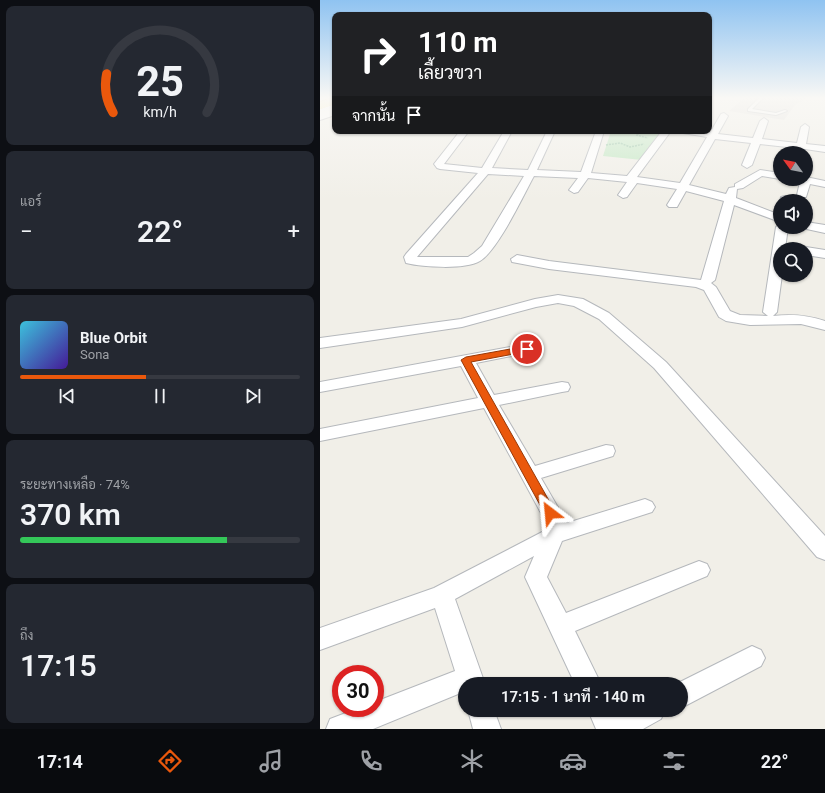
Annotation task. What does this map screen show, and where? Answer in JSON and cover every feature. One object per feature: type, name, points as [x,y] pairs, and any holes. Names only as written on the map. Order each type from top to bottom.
[{"type":"street","points":[[673,205],[716,132]]},
{"type":"street","points":[[748,165],[760,132]]},
{"type":"street","points":[[801,146],[804,132]]},
{"type":"street","points":[[463,134],[439,164],[440,166],[485,171],[585,175],[734,192],[773,215]]},
{"type":"street","points":[[506,134],[485,171],[410,257],[411,260],[424,262],[475,259],[487,248],[531,173],[550,134]]},
{"type":"street","points":[[574,190],[585,175],[599,134]]},
{"type":"street","points":[[623,195],[665,134]]},
{"type":"street","points":[[703,134],[778,146]]},
{"type":"street","points":[[813,149],[825,149]]},
{"type":"street","points":[[708,280],[734,192],[760,173],[773,175]]},
{"type":"street","points":[[813,182],[825,184]]},
{"type":"street","points":[[813,227],[825,229]]},
{"type":"street","points":[[813,253],[825,254]]},
{"type":"street","points":[[517,260],[698,282],[709,287],[722,311],[728,317],[742,320],[800,319],[825,326]]},
{"type":"street","points":[[770,312],[777,282]]},
{"type":"street","points":[[320,343],[462,323],[535,303],[558,299],[578,302],[604,316],[660,365],[825,551]]},
{"type":"street","points":[[320,387],[527,349]]},
{"type":"street","points":[[466,360],[558,526],[536,577],[585,677]]},
{"type":"street","points":[[320,436],[361,426],[562,387]]},
{"type":"street","points":[[529,475],[606,451]]},
{"type":"street","points":[[320,639],[442,595],[553,536],[645,507]]},
{"type":"street","points":[[560,626],[699,570]]},
{"type":"street","points":[[442,595],[470,677]]},
{"type":"street","points":[[688,691],[752,658]]},
{"type":"street","points":[[340,729],[458,685]]},
{"type":"street","points":[[484,717],[488,729]]},
{"type":"street","points":[[604,717],[610,729]]},
{"type":"street","points":[[615,729],[638,717]]},
{"type":"path","points":[[596,145],[620,144],[630,147],[648,142],[648,137],[636,135],[638,134]]},
{"type":"green space","points":[[610,134],[661,134],[642,160],[603,156]]},
{"type":"route","points":[[527,349],[466,360],[550,513]]}]
